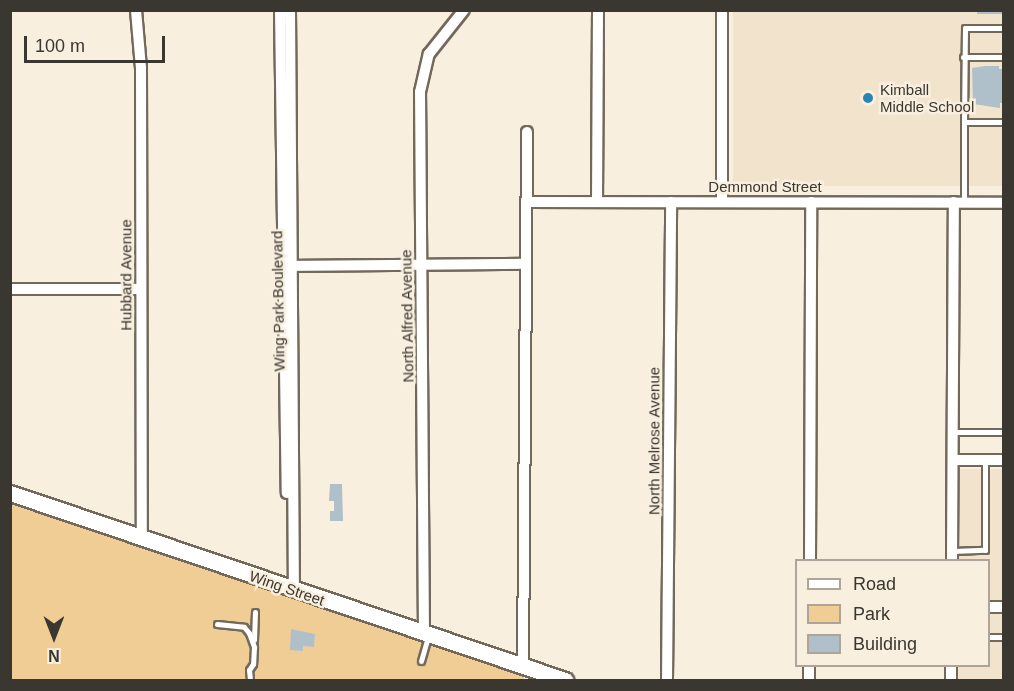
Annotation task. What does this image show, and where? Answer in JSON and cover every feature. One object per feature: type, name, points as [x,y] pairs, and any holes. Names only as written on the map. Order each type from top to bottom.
[{"type":"street","name":"Hubbard Avenue","points":[[136,10],[141,68],[142,539]]},
{"type":"street","name":"Wing Park Boulevard","points":[[280,10],[288,266]]},
{"type":"street","name":"Wing Park Boulevard","points":[[290,10],[288,266],[291,590]]},
{"type":"street","name":"North Alfred Avenue","points":[[426,635],[421,81],[435,44],[464,10]]},
{"type":"street","points":[[597,202],[598,10]]},
{"type":"street","points":[[722,10],[722,201]]},
{"type":"street","points":[[523,666],[527,132]]},
{"type":"street","name":"North Melrose Avenue","points":[[667,681],[671,201]]},
{"type":"street","points":[[810,559],[811,201]]},
{"type":"street","name":"Demmond Street","points":[[526,202],[1004,202]]},
{"type":"street","points":[[952,556],[959,202]]},
{"type":"street","points":[[288,266],[526,264]]},
{"type":"street","points":[[10,290],[141,289]]},
{"type":"street","points":[[953,460],[1004,460]]},
{"type":"street","name":"Wing Street","points":[[10,493],[565,681]]},
{"type":"lane","points":[[959,202],[964,122],[965,28],[1004,28]]},
{"type":"lane","points":[[963,57],[1004,57]]},
{"type":"lane","points":[[964,122],[1004,122]]},
{"type":"lane","points":[[953,432],[1004,432]]},
{"type":"lane","points":[[952,556],[985,550],[985,460]]},
{"type":"lane","points":[[250,681],[255,612]]},
{"type":"lane","points":[[217,624],[244,627],[253,624]]},
{"type":"lane","points":[[244,627],[254,646]]},
{"type":"lane","points":[[421,661],[426,635]]},
{"type":"shaded area","name":"Kimball Middle School","points":[[733,11],[1003,11],[1003,186],[733,186]]},
{"type":"shaded area","points":[[959,469],[1003,469],[1003,680],[955,680],[955,667],[990,667],[990,559],[957,559]]},
{"type":"green space","points":[[11,501],[524,676],[524,680],[11,680]]},
{"type":"building","points":[[977,10],[1004,10],[1004,14],[977,14]]},
{"type":"building","points":[[999,66],[999,69],[1004,69],[1004,103],[1000,103],[1000,108],[973,104],[972,68]]},
{"type":"building","points":[[330,484],[342,484],[343,521],[330,521],[330,511],[334,511],[334,501],[329,501]]},
{"type":"building","points":[[291,629],[315,634],[314,647],[303,646],[303,651],[290,650]]},
{"type":"place","name":"Kimball Middle School","points":[[868,98]]}]
